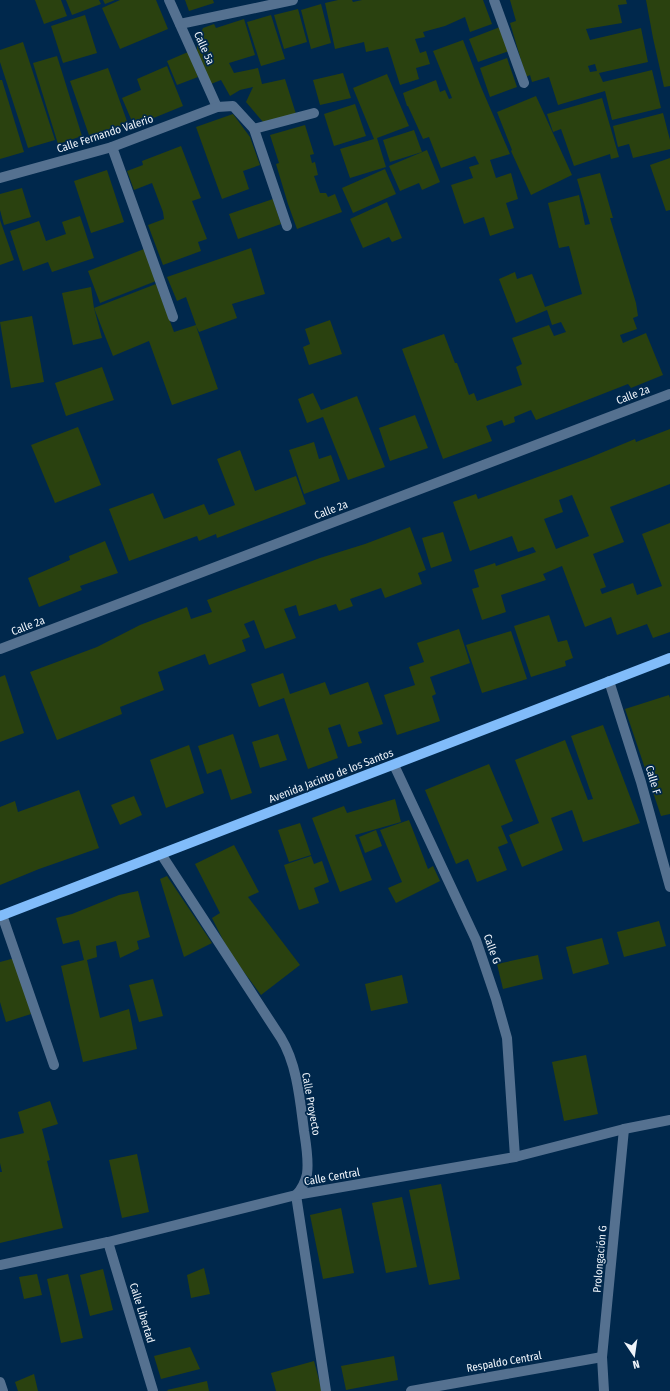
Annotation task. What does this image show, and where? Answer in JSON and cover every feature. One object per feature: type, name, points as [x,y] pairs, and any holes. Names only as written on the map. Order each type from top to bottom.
[{"type":"main road","name":"Avenida Jacinto de los Santos","points":[[1,916],[670,658]]},
{"type":"street","name":"Calle 5a","points":[[169,0],[217,107]]},
{"type":"street","points":[[180,24],[292,0]]},
{"type":"street","points":[[494,0],[524,83]]},
{"type":"street","points":[[217,107],[233,106],[254,129],[287,226]]},
{"type":"street","name":"Calle Fernando Valerio","points":[[0,178],[112,147],[217,107]]},
{"type":"street","points":[[254,129],[314,113]]},
{"type":"street","points":[[112,147],[173,317]]},
{"type":"street","name":"Calle 2a","points":[[0,649],[670,394]]},
{"type":"street","name":"Calle F","points":[[609,681],[641,782],[670,887]]},
{"type":"street","name":"Calle G","points":[[394,765],[476,940],[496,999],[507,1038],[515,1157]]},
{"type":"street","name":"Calle Proyecto","points":[[161,854],[288,1051],[298,1093],[308,1162],[305,1182],[296,1196]]},
{"type":"street","points":[[1,916],[54,1065]]},
{"type":"street","name":"Calle Central","points":[[0,1264],[108,1242],[296,1196],[515,1157],[624,1129],[670,1120]]},
{"type":"street","name":"Prolongación G","points":[[604,1391],[602,1357],[624,1129]]},
{"type":"street","points":[[296,1196],[326,1391]]},
{"type":"street","name":"Calle Libertad","points":[[108,1242],[153,1391]]},
{"type":"street","name":"Respaldo Central","points":[[411,1391],[602,1357]]},
{"type":"street","points":[[0,1382],[3,1391]]},
{"type":"building","points":[[35,0],[61,0],[67,16],[44,24]]},
{"type":"building","points":[[66,0],[99,0],[101,4],[72,15]]},
{"type":"building","points":[[103,0],[115,0],[105,4]]},
{"type":"building","points":[[120,0],[156,0],[168,29],[120,49],[102,8]]},
{"type":"building","points":[[185,0],[213,0],[214,3],[189,11]]},
{"type":"building","points":[[338,0],[352,0],[353,2],[362,0],[483,0],[492,24],[470,32],[465,17],[445,26],[423,32],[425,37],[415,39],[420,53],[426,51],[430,64],[416,68],[419,79],[400,85],[388,47],[366,52],[364,42],[335,49],[325,3]]},
{"type":"building","points":[[510,0],[626,0],[627,4],[618,5],[622,23],[586,29],[590,40],[641,28],[648,62],[599,73],[603,82],[652,70],[661,108],[612,120],[605,91],[558,105],[549,77],[532,82],[530,75],[526,77],[510,23],[516,21]],"holes":[[[595,64],[597,71],[590,72],[588,66]]]},
{"type":"building","points":[[646,0],[670,0],[670,86],[664,87]]},
{"type":"building","points":[[321,4],[331,43],[311,49],[301,10]]},
{"type":"building","points":[[298,9],[307,42],[284,49],[274,15]]},
{"type":"building","points":[[85,15],[97,53],[63,63],[51,26]]},
{"type":"building","points":[[271,15],[285,59],[261,66],[247,22]]},
{"type":"building","points":[[244,19],[255,55],[229,63],[234,73],[258,68],[262,84],[285,79],[296,114],[263,122],[246,102],[253,87],[240,90],[230,96],[221,80],[211,84],[197,56],[197,41],[203,28],[214,24],[216,28]]},
{"type":"building","points":[[500,27],[509,51],[478,62],[469,39]]},
{"type":"building","points":[[463,40],[481,87],[510,154],[490,160],[496,178],[511,173],[518,199],[506,203],[514,228],[490,236],[484,217],[464,224],[451,185],[473,178],[469,167],[479,164],[475,156],[441,168],[429,137],[423,139],[407,106],[403,93],[436,80],[440,92],[445,90],[449,99],[452,98],[433,51]]},
{"type":"building","points":[[23,42],[55,140],[28,148],[0,62],[0,50]]},
{"type":"building","points":[[188,52],[198,77],[177,85],[167,61]]},
{"type":"building","points":[[57,56],[82,136],[58,144],[33,63]]},
{"type":"building","points":[[507,58],[517,87],[490,97],[480,68]]},
{"type":"building","points":[[167,66],[183,106],[134,126],[122,98],[141,90],[137,79]]},
{"type":"building","points":[[108,68],[128,124],[90,138],[70,81]]},
{"type":"building","points":[[343,73],[351,98],[320,105],[313,80]]},
{"type":"building","points":[[387,74],[409,126],[377,138],[386,167],[350,178],[340,149],[374,139],[353,88]]},
{"type":"building","points":[[0,80],[2,80],[24,152],[0,159]]},
{"type":"building","points":[[536,96],[572,175],[531,195],[511,151],[512,150],[497,112]]},
{"type":"building","points":[[602,98],[619,157],[611,159],[610,154],[574,166],[561,129],[553,132],[547,114]]},
{"type":"building","points":[[355,104],[366,136],[334,146],[324,114]]},
{"type":"building","points":[[663,113],[670,140],[670,149],[633,158],[629,144],[618,147],[613,126]]},
{"type":"building","points":[[233,114],[250,137],[260,165],[243,171],[249,189],[222,199],[196,127]]},
{"type":"building","points":[[305,125],[314,154],[310,155],[312,163],[315,162],[318,175],[314,176],[320,193],[326,193],[328,197],[335,194],[342,212],[297,229],[276,164],[279,163],[270,135]]},
{"type":"building","points":[[414,130],[422,152],[390,162],[383,140]]},
{"type":"building","points":[[181,146],[201,198],[192,201],[207,239],[198,242],[201,251],[163,265],[148,225],[164,219],[163,212],[152,183],[134,190],[127,171],[143,165],[142,161]]},
{"type":"building","points":[[427,150],[440,182],[422,190],[419,183],[400,191],[389,166]]},
{"type":"building","points":[[670,158],[670,210],[666,211],[650,165]]},
{"type":"building","points":[[385,169],[396,194],[353,213],[342,188]]},
{"type":"building","points":[[107,170],[124,222],[91,233],[74,181]]},
{"type":"building","points":[[600,173],[613,218],[610,218],[636,303],[638,316],[633,318],[637,329],[620,335],[623,343],[646,333],[663,375],[631,388],[628,384],[536,420],[531,410],[514,417],[515,422],[504,426],[502,420],[486,426],[492,441],[443,459],[402,349],[444,334],[469,395],[474,393],[477,401],[522,385],[516,367],[522,364],[512,338],[549,325],[554,336],[566,332],[561,322],[552,325],[547,310],[516,323],[499,279],[515,272],[517,279],[532,274],[545,307],[582,294],[569,246],[559,248],[548,203],[579,195],[585,225],[590,224],[577,179]]},
{"type":"building","points":[[22,188],[31,217],[4,225],[0,210],[0,194]]},
{"type":"building","points":[[273,199],[281,224],[238,239],[229,214]]},
{"type":"building","points":[[387,202],[402,238],[392,242],[389,237],[363,248],[350,219]]},
{"type":"building","points":[[80,216],[94,258],[52,272],[48,262],[23,271],[10,231],[39,221],[46,241],[66,234],[62,222]]},
{"type":"building","points":[[0,220],[14,260],[0,265]]},
{"type":"building","points":[[251,248],[265,294],[232,304],[237,318],[199,332],[196,326],[218,389],[172,405],[149,341],[113,356],[94,308],[156,284],[174,332],[196,325],[186,297],[177,301],[167,277]]},
{"type":"building","points":[[144,249],[156,281],[100,303],[88,271]]},
{"type":"building","points":[[91,287],[94,308],[102,338],[73,345],[62,293]]},
{"type":"building","points":[[32,316],[44,382],[11,388],[0,322]]},
{"type":"building","points":[[330,320],[342,354],[309,365],[303,347],[310,344],[305,329]]},
{"type":"building","points":[[102,367],[114,400],[66,416],[55,383]]},
{"type":"building","points":[[313,393],[321,410],[357,396],[385,467],[348,480],[323,417],[307,423],[298,399]]},
{"type":"building","points":[[415,415],[428,448],[390,461],[379,428]]},
{"type":"building","points":[[78,427],[101,485],[55,503],[31,445]]},
{"type":"building","points":[[670,429],[670,484],[610,507],[624,542],[593,554],[606,587],[600,589],[602,594],[633,583],[637,595],[662,586],[642,534],[670,523],[670,632],[653,638],[647,624],[617,635],[611,617],[585,627],[562,566],[543,574],[546,580],[501,595],[506,612],[482,620],[472,589],[479,587],[474,570],[495,563],[496,566],[536,552],[533,547],[518,552],[512,536],[470,551],[453,502],[476,494],[478,499],[589,458],[635,439],[636,442]],"holes":[[[572,495],[589,536],[556,549],[544,519],[563,512],[559,500]]]},
{"type":"building","points":[[314,442],[319,459],[331,455],[340,481],[304,494],[289,450]]},
{"type":"building","points":[[240,450],[255,491],[296,476],[306,504],[217,538],[216,534],[199,541],[197,536],[129,561],[109,509],[153,493],[164,519],[204,504],[209,515],[235,505],[217,459]]},
{"type":"building","points":[[410,527],[426,570],[418,573],[422,584],[385,598],[381,588],[350,599],[353,606],[339,611],[336,604],[299,616],[296,605],[284,609],[296,638],[265,649],[254,620],[244,624],[250,637],[242,640],[246,651],[209,665],[205,654],[158,672],[164,690],[120,707],[122,714],[57,740],[30,672],[97,647],[140,625],[187,607],[191,619],[212,612],[207,600],[320,558],[365,544]]},
{"type":"building","points":[[443,532],[452,561],[431,568],[422,538]]},
{"type":"building","points":[[105,541],[118,573],[80,586],[82,590],[39,607],[28,578],[70,560],[69,556]]},
{"type":"building","points":[[549,615],[558,642],[567,640],[573,658],[565,661],[566,666],[531,677],[514,626]]},
{"type":"building","points":[[459,629],[470,663],[430,677],[436,694],[432,696],[440,721],[397,735],[384,695],[415,685],[409,667],[424,662],[417,643]]},
{"type":"building","points":[[511,631],[527,679],[482,693],[466,645]]},
{"type":"building","points":[[283,673],[290,694],[325,682],[330,695],[368,682],[383,724],[358,732],[362,743],[348,747],[340,724],[328,728],[338,758],[308,769],[284,698],[259,707],[251,684]]},
{"type":"building","points":[[5,675],[24,733],[0,742],[0,677]]},
{"type":"building","points":[[669,695],[670,814],[661,816],[625,709]]},
{"type":"building","points":[[603,725],[640,823],[583,842],[572,810],[551,818],[563,850],[522,867],[509,835],[539,823],[515,760],[565,740],[588,800],[593,799],[571,736]]},
{"type":"building","points":[[233,734],[252,793],[231,800],[221,769],[207,774],[198,746]]},
{"type":"building","points":[[278,734],[287,760],[260,768],[252,742]]},
{"type":"building","points":[[189,745],[204,793],[166,808],[150,760]]},
{"type":"building","points":[[489,764],[513,821],[501,826],[508,843],[498,847],[507,870],[477,882],[468,859],[456,864],[425,790]]},
{"type":"building","points":[[79,790],[99,848],[39,869],[0,885],[0,807],[15,801],[18,812]]},
{"type":"building","points":[[134,796],[142,815],[120,825],[111,805]]},
{"type":"building","points":[[395,799],[401,822],[355,835],[372,880],[340,892],[312,818],[344,806],[347,813]]},
{"type":"building","points":[[409,820],[428,869],[433,866],[440,881],[396,903],[388,888],[402,882],[380,830]]},
{"type":"building","points":[[300,823],[311,855],[289,862],[278,830]]},
{"type":"building","points":[[376,830],[382,846],[365,853],[359,837]]},
{"type":"building","points":[[234,845],[259,892],[248,897],[300,965],[261,995],[229,952],[212,918],[220,913],[195,864]]},
{"type":"building","points":[[311,856],[314,864],[322,861],[329,882],[314,888],[319,903],[299,910],[284,865]]},
{"type":"building","points":[[167,876],[212,943],[184,957],[160,879]]},
{"type":"building","points":[[138,891],[150,937],[137,941],[139,949],[120,958],[116,941],[96,946],[97,957],[87,960],[100,1018],[129,1009],[137,1049],[83,1062],[61,966],[84,960],[79,940],[63,944],[56,918],[72,914],[119,895]]},
{"type":"building","points":[[659,921],[666,946],[624,957],[617,932]]},
{"type":"building","points":[[602,938],[609,964],[573,974],[566,947]]},
{"type":"building","points":[[538,955],[543,979],[503,989],[497,964]]},
{"type":"building","points":[[15,958],[31,1014],[6,1022],[0,1002],[0,962]]},
{"type":"building","points":[[402,975],[408,1003],[371,1011],[365,984]]},
{"type":"building","points":[[153,979],[163,1016],[139,1022],[129,985]]},
{"type":"building","points":[[586,1055],[598,1114],[564,1121],[552,1062]]},
{"type":"building","points":[[50,1101],[58,1124],[42,1129],[50,1160],[47,1161],[63,1228],[0,1243],[0,1172],[2,1172],[0,1163],[0,1139],[24,1133],[18,1112]]},
{"type":"building","points":[[137,1154],[149,1212],[122,1218],[109,1160]]},
{"type":"building","points":[[441,1184],[460,1279],[429,1285],[409,1190]]},
{"type":"building","points":[[402,1197],[417,1267],[386,1273],[372,1203]]},
{"type":"building","points":[[341,1208],[354,1273],[323,1279],[310,1215]]},
{"type":"building","points":[[204,1268],[210,1294],[191,1298],[187,1275]]},
{"type":"building","points":[[103,1269],[113,1310],[90,1316],[80,1275]]},
{"type":"building","points":[[37,1274],[42,1295],[24,1299],[19,1277]]},
{"type":"building","points":[[68,1274],[83,1338],[61,1343],[47,1279]]},
{"type":"building","points":[[190,1347],[200,1369],[161,1379],[154,1356]]},
{"type":"building","points":[[394,1356],[398,1380],[346,1390],[341,1366]]},
{"type":"building","points":[[314,1361],[322,1391],[276,1391],[271,1373]]},
{"type":"building","points":[[34,1374],[38,1391],[18,1391],[15,1382]]},
{"type":"building","points":[[207,1381],[209,1391],[167,1390]]}]
